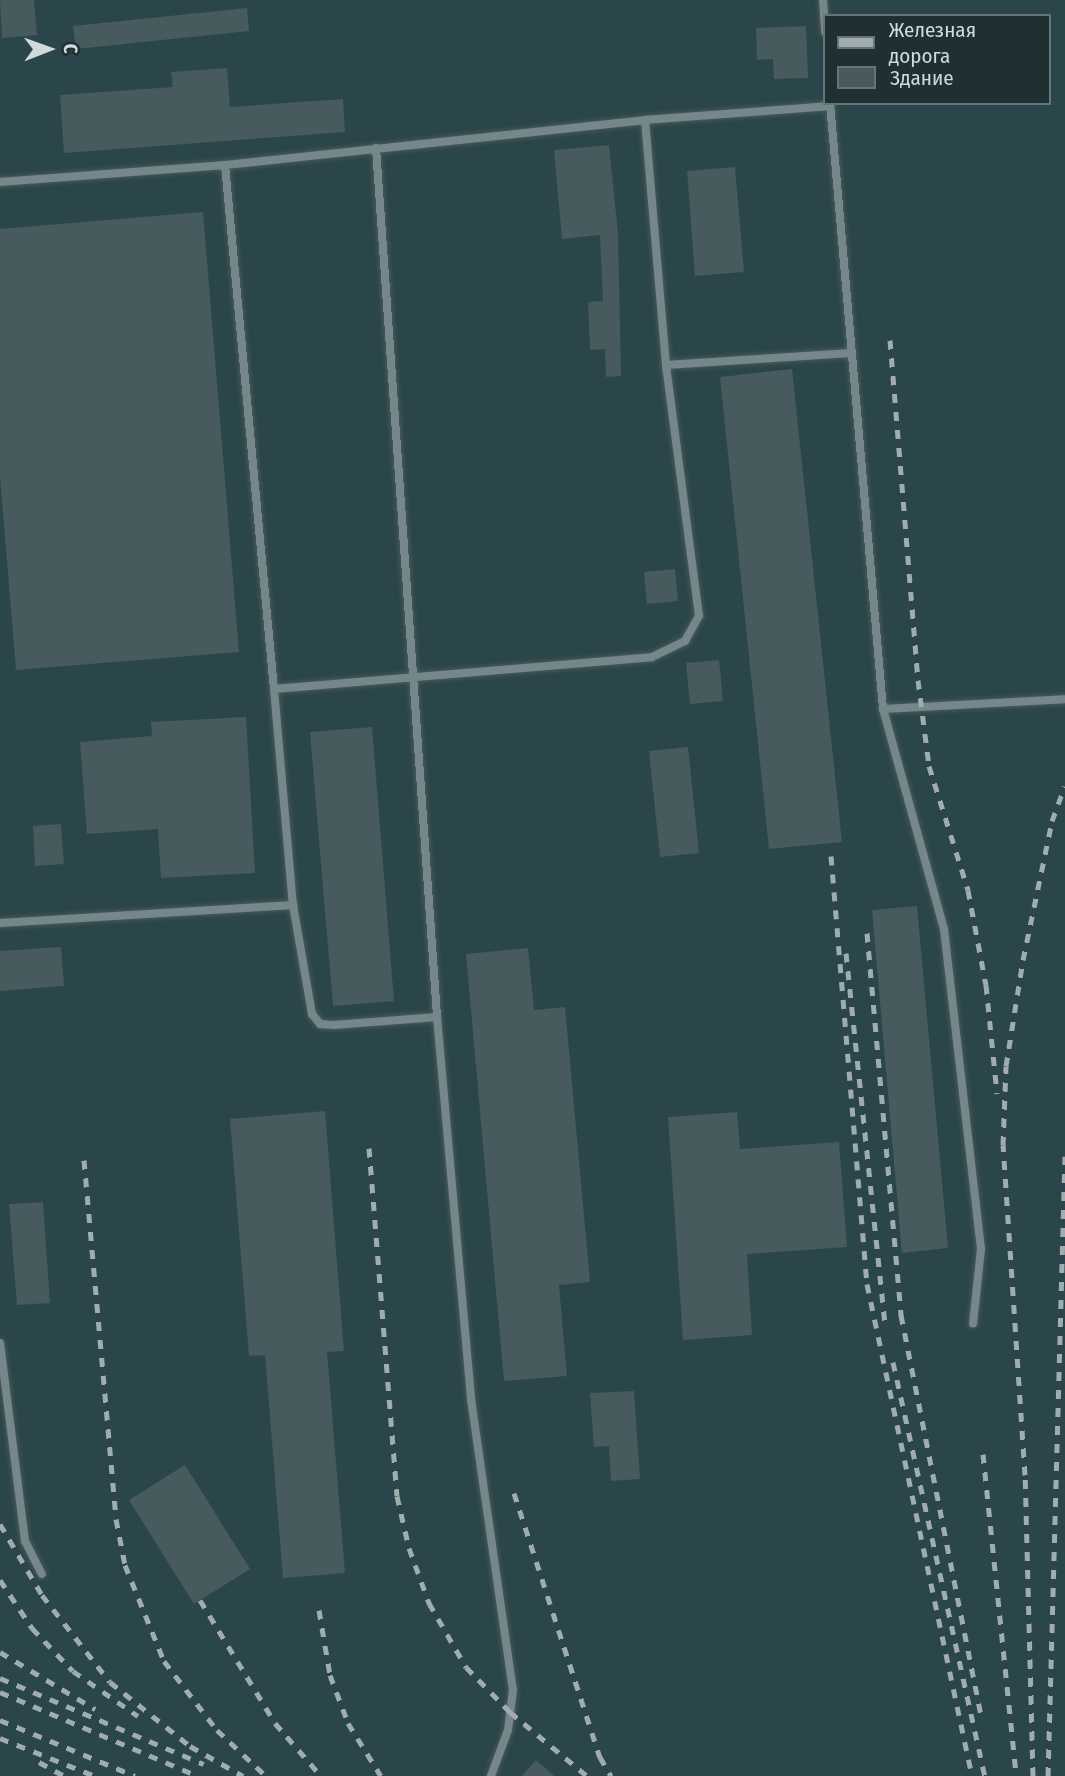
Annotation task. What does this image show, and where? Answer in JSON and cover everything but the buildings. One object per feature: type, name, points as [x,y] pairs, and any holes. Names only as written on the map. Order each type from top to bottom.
[{"type":"lane","points":[[0,183],[225,165],[645,120],[830,105],[883,709],[944,929],[981,1249],[973,1324]]},
{"type":"lane","points":[[274,689],[653,657],[685,641],[699,616],[666,365],[645,120]]},
{"type":"lane","points":[[376,148],[437,1017],[471,1399],[513,1689],[508,1730],[491,1776]]},
{"type":"lane","points":[[225,165],[293,905],[312,1014],[320,1024],[437,1017]]},
{"type":"lane","points":[[666,365],[851,353]]},
{"type":"lane","points":[[883,709],[1065,698]]},
{"type":"lane","points":[[0,923],[293,905]]},
{"type":"lane","points":[[0,1343],[3,1406],[25,1541],[42,1574]]},
{"type":"shaded area","points":[[0,0],[1065,0],[1065,1776],[0,1776]]},
{"type":"railway","points":[[890,340],[918,680],[929,766],[968,890],[986,985],[997,1093]]},
{"type":"railway","points":[[1033,1776],[1025,1475],[1003,1145],[1006,1066],[1023,960],[1052,821],[1065,786]]},
{"type":"railway","points":[[831,856],[867,1284],[972,1776]]},
{"type":"railway","points":[[867,933],[901,1315],[981,1714]]},
{"type":"railway","points":[[846,953],[885,1325]]},
{"type":"railway","points":[[369,1148],[397,1496],[409,1548],[429,1603],[466,1667],[510,1712],[587,1776]]},
{"type":"railway","points":[[1048,1776],[1065,1156]]},
{"type":"railway","points":[[84,1160],[116,1519],[125,1565],[164,1661],[217,1730],[266,1776]]},
{"type":"railway","points":[[893,1362],[985,1776]]},
{"type":"railway","points":[[983,1454],[1016,1776]]},
{"type":"railway","points":[[514,1493],[600,1757],[611,1776]]},
{"type":"railway","points":[[0,1524],[42,1595],[110,1682],[190,1746],[243,1776]]},
{"type":"railway","points":[[0,1580],[32,1628],[73,1671],[138,1716]]},
{"type":"railway","points":[[200,1600],[275,1723],[321,1776]]},
{"type":"railway","points":[[319,1610],[330,1675],[348,1723],[381,1776]]},
{"type":"railway","points":[[0,1652],[95,1709]]},
{"type":"railway","points":[[0,1678],[204,1764]]},
{"type":"railway","points":[[0,1692],[198,1776]]},
{"type":"railway","points":[[0,1720],[135,1776]]},
{"type":"railway","points":[[0,1738],[95,1776]]},
{"type":"railway","points":[[39,1762],[64,1776]]}]
